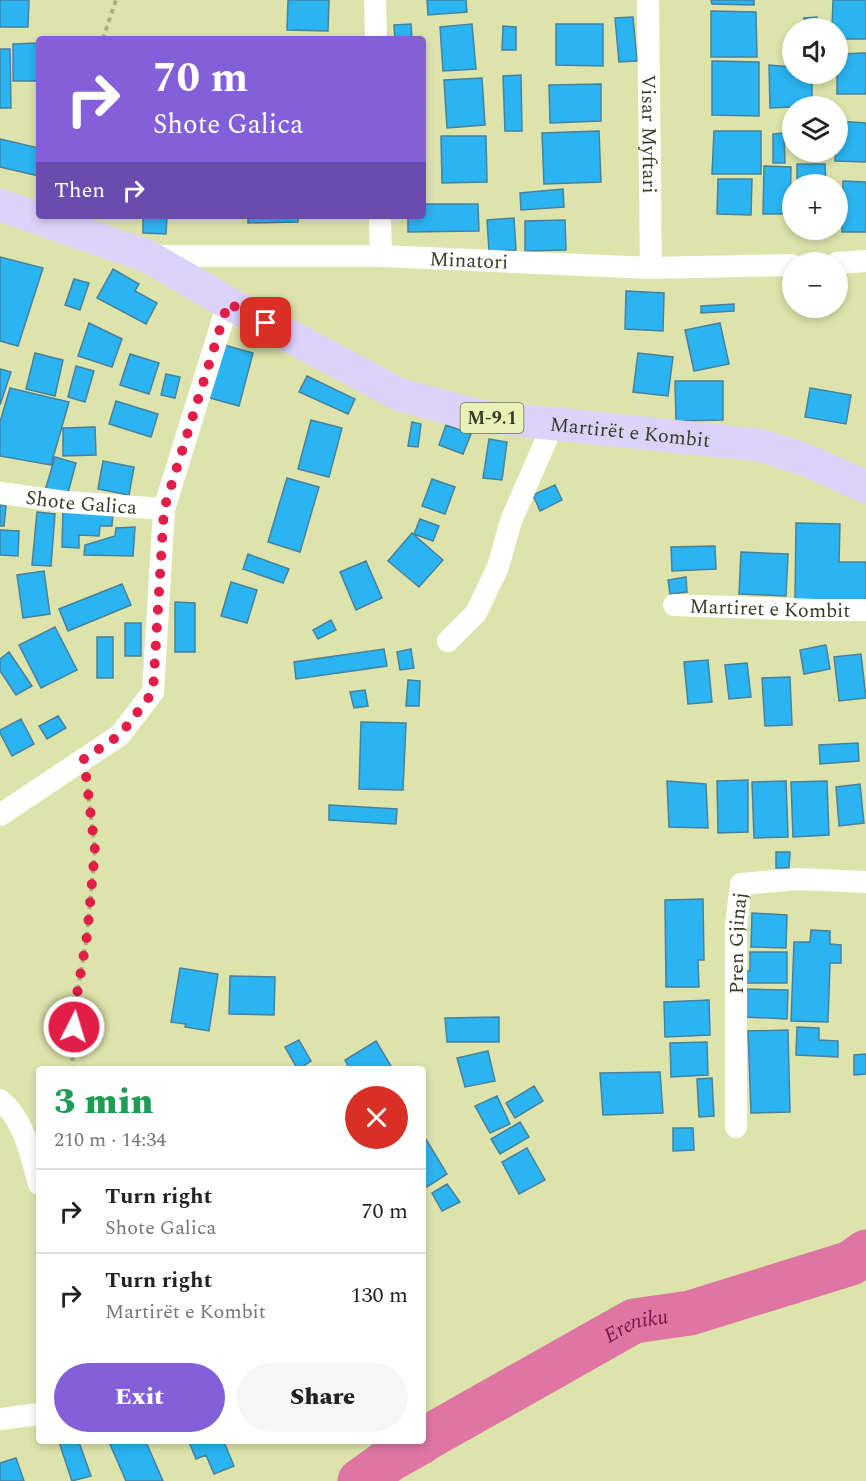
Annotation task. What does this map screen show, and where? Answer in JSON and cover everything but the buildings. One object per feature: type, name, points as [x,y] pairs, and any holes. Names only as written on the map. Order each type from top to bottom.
[{"type":"main road","name":"Martirët e Kombit","points":[[0,206],[36,214]]},
{"type":"main road","name":"Martirët e Kombit","points":[[57,219],[97,228],[228,303],[398,394],[478,416],[759,445],[806,460],[866,487]]},
{"type":"street","points":[[375,0],[375,36]]},
{"type":"street","name":"Visar Myftari","points":[[648,0],[651,268]]},
{"type":"street","points":[[380,219],[381,256]]},
{"type":"street","name":"Minatori","points":[[147,256],[381,256],[651,268],[782,265]]},
{"type":"street","points":[[848,262],[866,261]]},
{"type":"street","name":"Shote Galica","points":[[0,815],[120,735],[153,692],[164,509],[228,303]]},
{"type":"street","points":[[448,641],[476,613],[498,567],[512,520],[553,424]]},
{"type":"street","name":"Shote Galica","points":[[0,493],[66,502],[164,509]]},
{"type":"street","name":"Martiret e Kombit","points":[[674,605],[866,610]]},
{"type":"street","name":"Pren Gjinaj","points":[[736,1127],[736,926],[741,884],[798,879],[866,882]]},
{"type":"street","points":[[0,1100],[7,1105],[23,1131],[36,1174]]},
{"type":"street","points":[[0,1419],[36,1414]]},
{"type":"path","points":[[104,36],[116,0]]},
{"type":"path","points":[[72,1066],[75,1006],[87,936],[95,850],[84,759]]},
{"type":"waterway","name":"Ereniku","points":[[426,1438],[634,1321],[690,1313],[851,1263],[866,1252]]},
{"type":"waterway","name":"Ereniku","points":[[360,1481],[392,1458],[417,1444]]},
{"type":"route","points":[[74,1027],[75,1006],[87,936],[95,850],[84,759],[120,735],[153,692],[164,509],[228,303],[266,323]]}]
